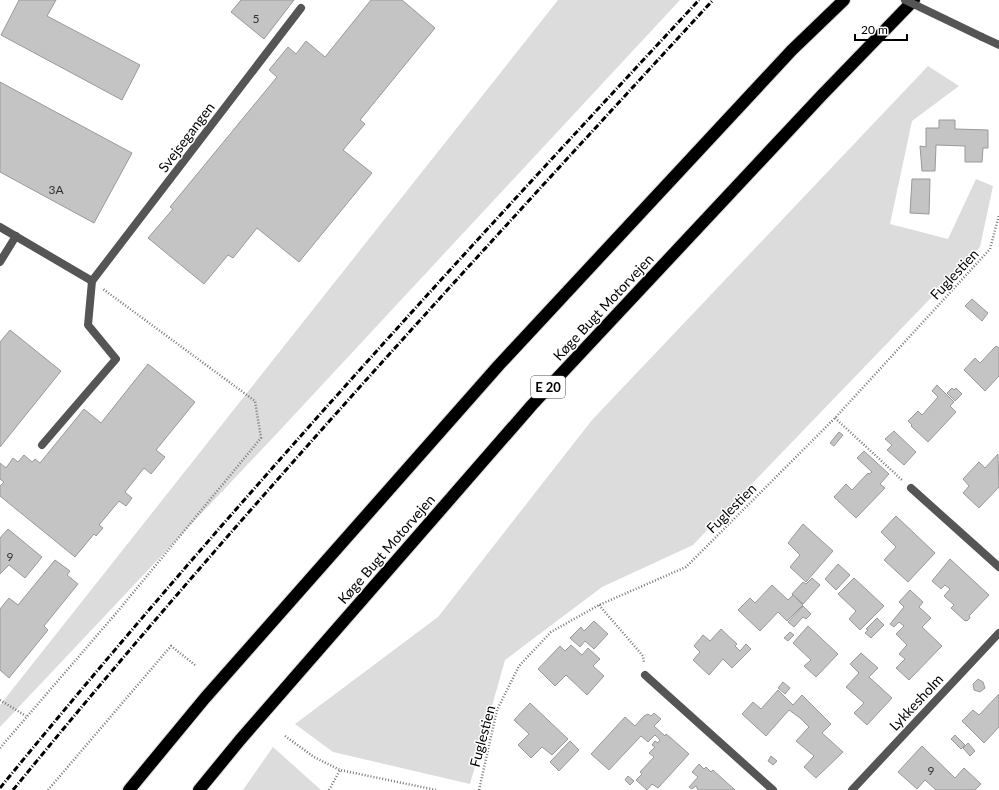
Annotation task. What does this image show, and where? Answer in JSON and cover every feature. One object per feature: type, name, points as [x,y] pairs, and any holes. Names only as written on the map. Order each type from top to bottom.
[{"type":"highway","points":[[129,790],[205,698],[499,365],[792,50],[844,0]]},
{"type":"highway","name":"Køge Bugt Motorvejen","points":[[199,790],[240,740],[532,405],[822,95],[914,0]]},
{"type":"street","points":[[905,0],[999,45]]},
{"type":"street","name":"Svejsegangen","points":[[92,281],[301,8]]},
{"type":"street","points":[[0,227],[92,281],[88,325],[116,359],[42,444]]},
{"type":"street","points":[[0,262],[16,236]]},
{"type":"street","points":[[911,488],[999,567]]},
{"type":"street","name":"Lykkesholm","points":[[852,790],[999,633]]},
{"type":"street","points":[[645,675],[773,790]]},
{"type":"path","name":"Fuglestien","points":[[479,790],[497,710],[519,666],[551,632],[599,605],[686,567],[835,418],[990,249],[999,215]]},
{"type":"path","points":[[0,748],[118,611],[261,438],[255,400],[92,281]]},
{"type":"path","points":[[835,418],[911,488]]},
{"type":"path","points":[[599,605],[643,656],[645,675]]},
{"type":"path","points":[[48,790],[171,646],[195,665]]},
{"type":"path","points":[[0,700],[26,716]]},
{"type":"path","points":[[285,736],[314,757],[340,770],[436,790]]},
{"type":"path","points":[[329,790],[340,770]]},
{"type":"shaded area","points":[[558,0],[680,0],[282,428],[0,727],[0,705]]},
{"type":"shaded area","points":[[928,66],[959,86],[912,121],[890,224],[948,239],[976,179],[993,186],[980,247],[693,545],[602,587],[505,660],[470,784],[333,752],[295,724],[438,617],[592,420]]},
{"type":"shaded area","points":[[273,747],[321,790],[243,790]]},
{"type":"building","points":[[19,0],[56,0],[47,16],[140,65],[122,100],[1,35]]},
{"type":"building","points":[[241,0],[294,0],[264,39],[231,12]]},
{"type":"building","points":[[371,0],[402,0],[435,28],[360,120],[365,124],[343,150],[372,173],[299,262],[257,228],[233,258],[228,255],[204,284],[148,238],[173,209],[170,207],[277,77],[269,70],[288,47],[296,54],[306,41],[325,57]]},
{"type":"building","points":[[0,82],[132,153],[94,223],[0,172]]},
{"type":"building","points":[[939,120],[955,120],[955,129],[988,130],[988,148],[983,148],[982,162],[965,162],[965,146],[936,145],[935,171],[922,171],[920,146],[926,147],[926,128],[939,128]]},
{"type":"building","points":[[912,179],[930,179],[929,214],[910,213]]},
{"type":"building","points":[[972,299],[988,313],[982,321],[965,306]]},
{"type":"building","points":[[10,330],[61,371],[0,447],[0,342]]},
{"type":"building","points":[[996,346],[999,348],[999,376],[985,391],[964,370],[975,358],[980,363]]},
{"type":"building","points":[[148,364],[195,402],[156,450],[165,457],[151,474],[144,468],[125,492],[132,498],[126,506],[119,501],[99,525],[103,528],[96,536],[94,534],[75,557],[0,496],[0,486],[4,482],[0,479],[0,463],[6,468],[13,458],[18,462],[24,455],[32,462],[35,459],[40,463],[84,409],[101,423]]},
{"type":"building","points":[[937,385],[954,402],[950,406],[956,412],[928,442],[911,426],[912,425],[908,421],[918,411],[922,415],[938,397],[932,391]]},
{"type":"building","points":[[952,388],[954,390],[956,388],[962,394],[955,401],[947,393]]},
{"type":"building","points":[[894,431],[916,452],[904,465],[887,450],[892,445],[885,439]]},
{"type":"building","points":[[839,432],[843,435],[834,446],[830,443]]},
{"type":"building","points":[[864,451],[889,474],[880,484],[885,488],[856,518],[834,497],[846,484],[852,490],[868,473],[869,474],[872,472],[857,458]]},
{"type":"building","points":[[998,454],[999,487],[979,508],[963,493],[969,486],[963,479],[979,462],[985,468]]},
{"type":"building","points":[[896,516],[935,553],[908,582],[884,560],[896,547],[881,532]]},
{"type":"building","points":[[803,524],[833,551],[806,582],[790,567],[800,555],[788,543]]},
{"type":"building","points":[[8,529],[42,557],[25,578],[9,565],[0,574],[0,538]]},
{"type":"building","points":[[950,559],[989,595],[969,616],[970,618],[967,621],[965,621],[951,608],[954,605],[944,596],[950,589],[945,585],[941,589],[932,581]]},
{"type":"building","points":[[55,560],[70,571],[67,575],[78,584],[44,626],[48,630],[9,678],[0,670],[0,609],[9,598],[18,605]]},
{"type":"building","points":[[838,564],[850,575],[836,590],[825,579]]},
{"type":"building","points":[[812,578],[820,585],[803,604],[792,594],[803,582],[806,584]]},
{"type":"building","points":[[854,578],[884,606],[860,630],[849,619],[856,611],[838,594]]},
{"type":"building","points":[[772,585],[788,600],[793,595],[803,605],[787,621],[778,612],[760,631],[738,610],[750,598],[755,603]]},
{"type":"building","points":[[910,590],[923,602],[919,607],[931,618],[922,627],[942,646],[909,680],[896,668],[905,659],[899,654],[907,645],[896,634],[904,626],[899,622],[894,627],[890,624],[904,607],[899,602]]},
{"type":"building","points":[[803,606],[811,614],[806,619],[803,617],[794,627],[788,622]]},
{"type":"building","points":[[877,618],[884,625],[871,638],[865,633],[868,630],[866,629]]},
{"type":"building","points":[[594,621],[608,634],[594,649],[585,641],[580,647],[570,638],[581,627],[584,631]]},
{"type":"building","points":[[808,626],[838,654],[816,677],[804,666],[811,660],[793,643]]},
{"type":"building","points":[[721,629],[737,644],[735,646],[740,651],[746,644],[751,649],[732,668],[723,659],[709,675],[693,660],[700,652],[694,646],[703,635],[710,641]]},
{"type":"building","points":[[790,632],[794,635],[788,641],[784,638]]},
{"type":"building","points":[[571,645],[582,655],[588,648],[600,659],[593,666],[604,676],[587,695],[566,675],[555,686],[538,669],[560,646],[565,651]]},
{"type":"building","points":[[861,653],[878,668],[869,677],[892,698],[867,725],[854,713],[864,703],[846,687],[859,673],[850,664]]},
{"type":"building","points":[[978,679],[983,682],[985,688],[980,692],[974,690],[973,684]]},
{"type":"building","points":[[783,682],[790,688],[785,694],[778,688]]},
{"type":"building","points":[[778,690],[793,705],[802,695],[831,724],[822,733],[843,752],[816,778],[804,767],[814,756],[796,741],[809,727],[800,718],[789,710],[766,736],[742,714],[753,702],[761,709]]},
{"type":"building","points":[[999,694],[999,727],[984,743],[962,721],[973,710],[979,715]]},
{"type":"building","points":[[530,703],[568,739],[552,755],[542,747],[531,758],[518,745],[529,734],[514,720]]},
{"type":"building","points":[[654,713],[661,719],[654,726],[665,736],[666,734],[671,738],[689,754],[658,788],[652,784],[647,790],[636,780],[642,774],[640,772],[654,757],[649,753],[655,747],[652,745],[655,741],[658,743],[660,740],[655,735],[648,742],[641,736],[609,770],[591,754],[625,717],[635,726],[644,716],[648,714],[651,716]]},
{"type":"building","points":[[955,735],[965,745],[961,749],[951,739]]},
{"type":"building","points":[[570,741],[579,750],[559,771],[550,762]]},
{"type":"building","points":[[968,743],[975,751],[970,756],[963,748]]},
{"type":"building","points":[[922,746],[955,778],[964,768],[981,784],[975,790],[936,790],[925,780],[917,789],[898,772]]},
{"type":"building","points":[[771,756],[777,761],[773,765],[768,761]]},
{"type":"building","points":[[699,764],[704,769],[706,767],[711,772],[713,770],[735,790],[698,790],[696,786],[692,789],[689,787],[698,777],[692,772]]},
{"type":"building","points":[[628,776],[634,781],[630,785],[625,780]]},
{"type":"railway","points":[[0,788],[169,586],[343,388],[520,193],[699,0]]},
{"type":"railway","points":[[13,790],[97,688],[270,488],[357,390],[713,0]]}]
